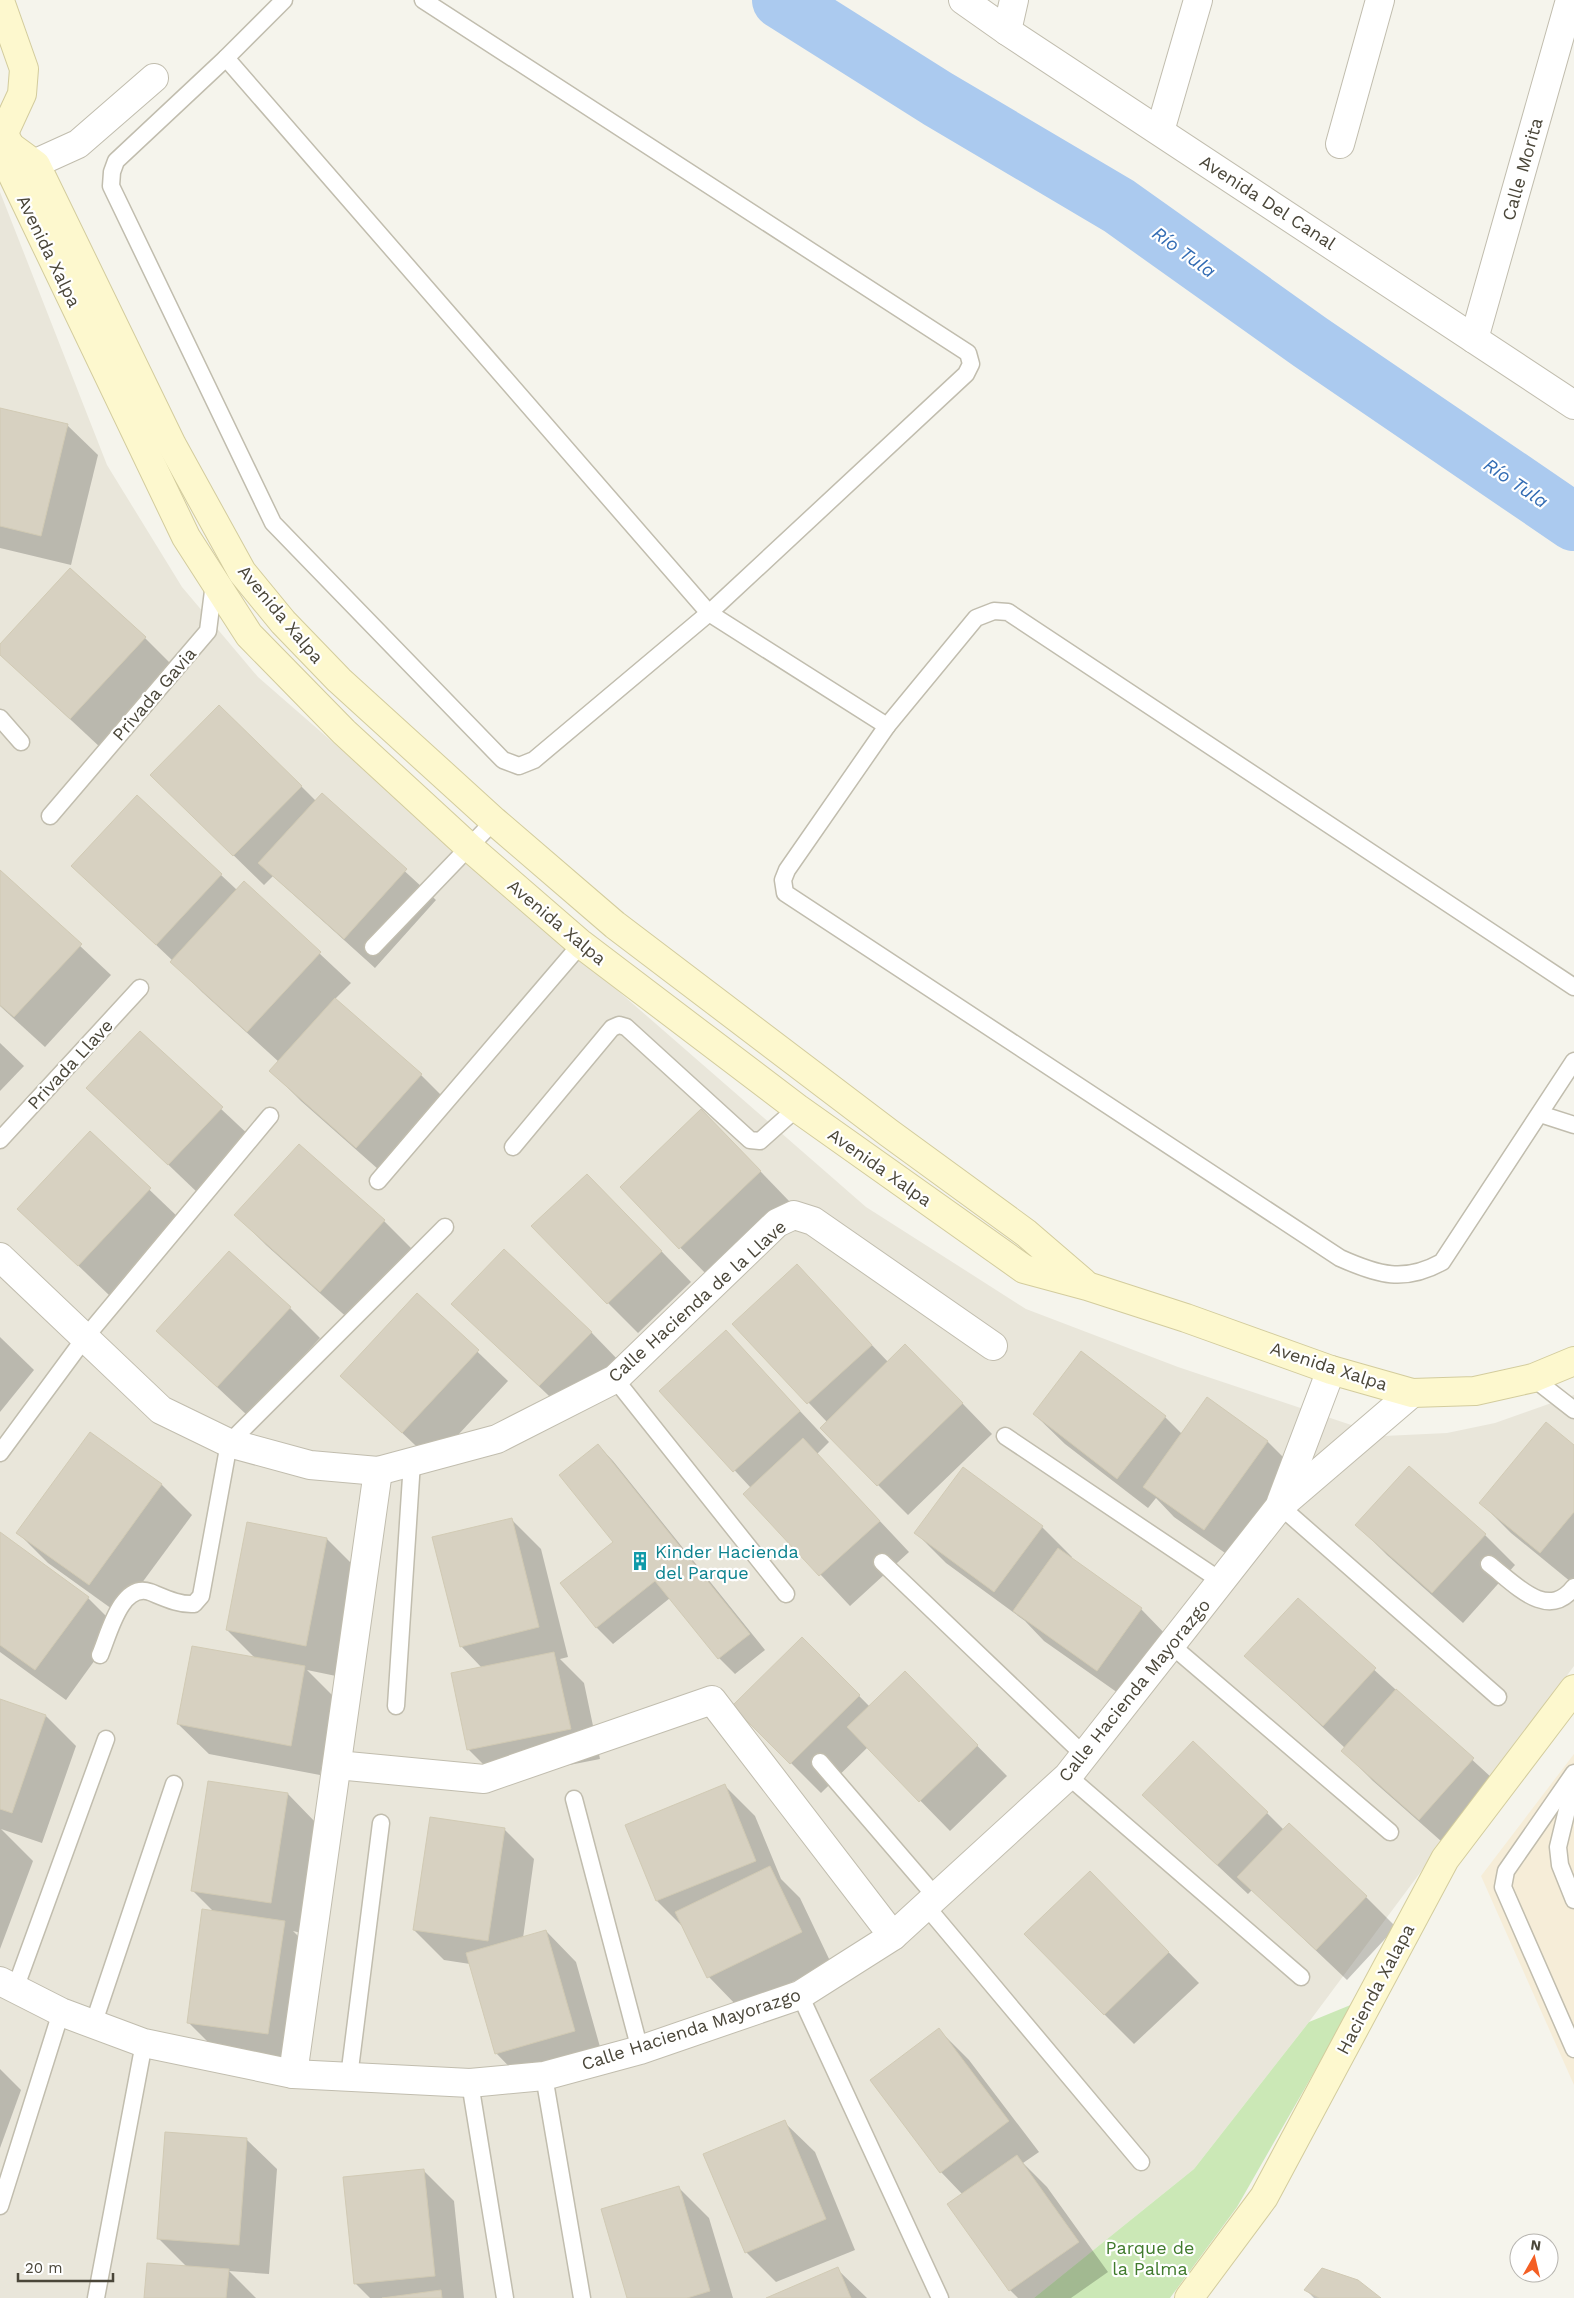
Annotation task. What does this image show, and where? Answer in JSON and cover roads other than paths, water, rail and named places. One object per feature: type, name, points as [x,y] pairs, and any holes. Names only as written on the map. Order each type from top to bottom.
[{"type":"main road","points":[[0,1],[24,69],[22,94],[4,135]]},
{"type":"main road","name":"Avenida Xalpa","points":[[4,135],[16,171],[186,537],[214,583],[256,642],[344,732],[469,847],[581,944],[797,1108],[1024,1269],[1088,1286],[1186,1318],[1331,1370],[1412,1393],[1475,1391],[1533,1378],[1574,1361]]},
{"type":"main road","name":"Avenida Xalpa","points":[[16,171],[242,572],[283,622],[338,680],[494,820],[604,915],[820,1081],[1026,1233],[1088,1286]]},
{"type":"main road","points":[[581,944],[604,915]]},
{"type":"main road","points":[[797,1108],[820,1081]]},
{"type":"main road","name":"Hacienda Xalapa","points":[[1189,2298],[1264,2197],[1444,1859],[1574,1689]]},
{"type":"street","name":"Avenida Del Canal","points":[[963,0],[1007,31],[1574,405]]},
{"type":"street","points":[[1007,31],[1014,0]]},
{"type":"street","points":[[1160,131],[1198,0]]},
{"type":"street","points":[[1340,144],[1380,0]]},
{"type":"street","name":"Calle Morita","points":[[1474,339],[1570,0]]},
{"type":"street","points":[[16,171],[78,144],[154,78]]},
{"type":"street","name":"Calle Hacienda de la Llave","points":[[0,1257],[84,1339],[161,1410],[229,1443],[310,1465],[378,1471],[497,1439],[615,1379],[777,1223],[794,1215],[813,1221],[993,1346]]},
{"type":"street","name":"Calle Hacienda Mayorazgo","points":[[1280,1506],[1331,1370]]},
{"type":"street","name":"Calle Hacienda Mayorazgo","points":[[7,1985],[61,2012],[144,2043],[293,2074],[470,2083],[544,2076],[640,2050],[800,1996],[893,1936],[1076,1765],[1280,1506],[1412,1393]]},
{"type":"street","points":[[293,2074],[378,1471]]},
{"type":"street","points":[[337,1765],[484,1779],[712,1700],[893,1936]]},
{"type":"lane","points":[[284,0],[226,58],[116,161],[112,172],[111,186],[273,524],[503,760],[519,766],[534,760],[709,613],[966,374],[971,364],[968,352],[423,0]]},
{"type":"lane","points":[[226,58],[709,613],[886,726]]},
{"type":"lane","points":[[214,583],[242,572]]},
{"type":"lane","name":"Privada Gavia","points":[[50,816],[208,631],[214,583]]},
{"type":"lane","points":[[1574,987],[1008,612],[994,611],[976,618],[886,726],[787,870],[783,880],[785,893],[1340,1258],[1366,1270],[1395,1276],[1423,1272],[1442,1262],[1574,1061]]},
{"type":"lane","points":[[0,718],[21,742]]},
{"type":"lane","points":[[373,947],[494,820]]},
{"type":"lane","points":[[378,1181],[581,944]]},
{"type":"lane","name":"Privada Llave","points":[[0,1140],[140,988]]},
{"type":"lane","points":[[513,1147],[612,1028],[619,1025],[626,1027],[750,1140],[760,1141],[797,1108]]},
{"type":"lane","points":[[1540,1114],[1574,1125]]},
{"type":"lane","points":[[0,1453],[84,1339],[270,1116]]},
{"type":"lane","points":[[100,1654],[123,1601],[133,1593],[144,1590],[183,1604],[194,1604],[201,1596],[229,1443],[445,1227]]},
{"type":"lane","points":[[1533,1378],[1574,1410]]},
{"type":"lane","points":[[615,1379],[786,1594]]},
{"type":"lane","points":[[1006,1436],[1221,1581]]},
{"type":"lane","points":[[396,1706],[412,1462]]},
{"type":"lane","points":[[1280,1506],[1498,1697]]},
{"type":"lane","points":[[882,1562],[1076,1765],[1301,1976]]},
{"type":"lane","points":[[1489,1564],[1535,1599],[1554,1603],[1566,1598],[1574,1588]]},
{"type":"lane","points":[[1171,1645],[1390,1832]]},
{"type":"lane","points":[[7,1985],[106,1739]]},
{"type":"lane","points":[[820,1762],[1141,2162]]},
{"type":"lane","points":[[1574,1773],[1506,1871],[1503,1887],[1574,2049]]},
{"type":"lane","points":[[1574,1781],[1558,1847],[1560,1865],[1574,1900]]},
{"type":"lane","points":[[93,2025],[174,1784]]},
{"type":"lane","points":[[574,1799],[640,2050]]},
{"type":"lane","points":[[349,2077],[381,1823]]},
{"type":"lane","points":[[800,1996],[940,2298]]},
{"type":"lane","points":[[0,2206],[61,2012]]},
{"type":"lane","points":[[96,2298],[144,2043]]},
{"type":"lane","points":[[544,2076],[582,2298]]},
{"type":"lane","points":[[470,2083],[505,2298]]},
{"type":"waterway","name":"Río Tula","points":[[781,0],[938,99],[1119,206],[1310,342],[1574,522]]},
{"type":"place","name":"Kinder Hacienda del Parque","points":[[640,1561]]},
{"type":"park label","name":"Parque de la Palma","points":[[1150,2257]]}]
